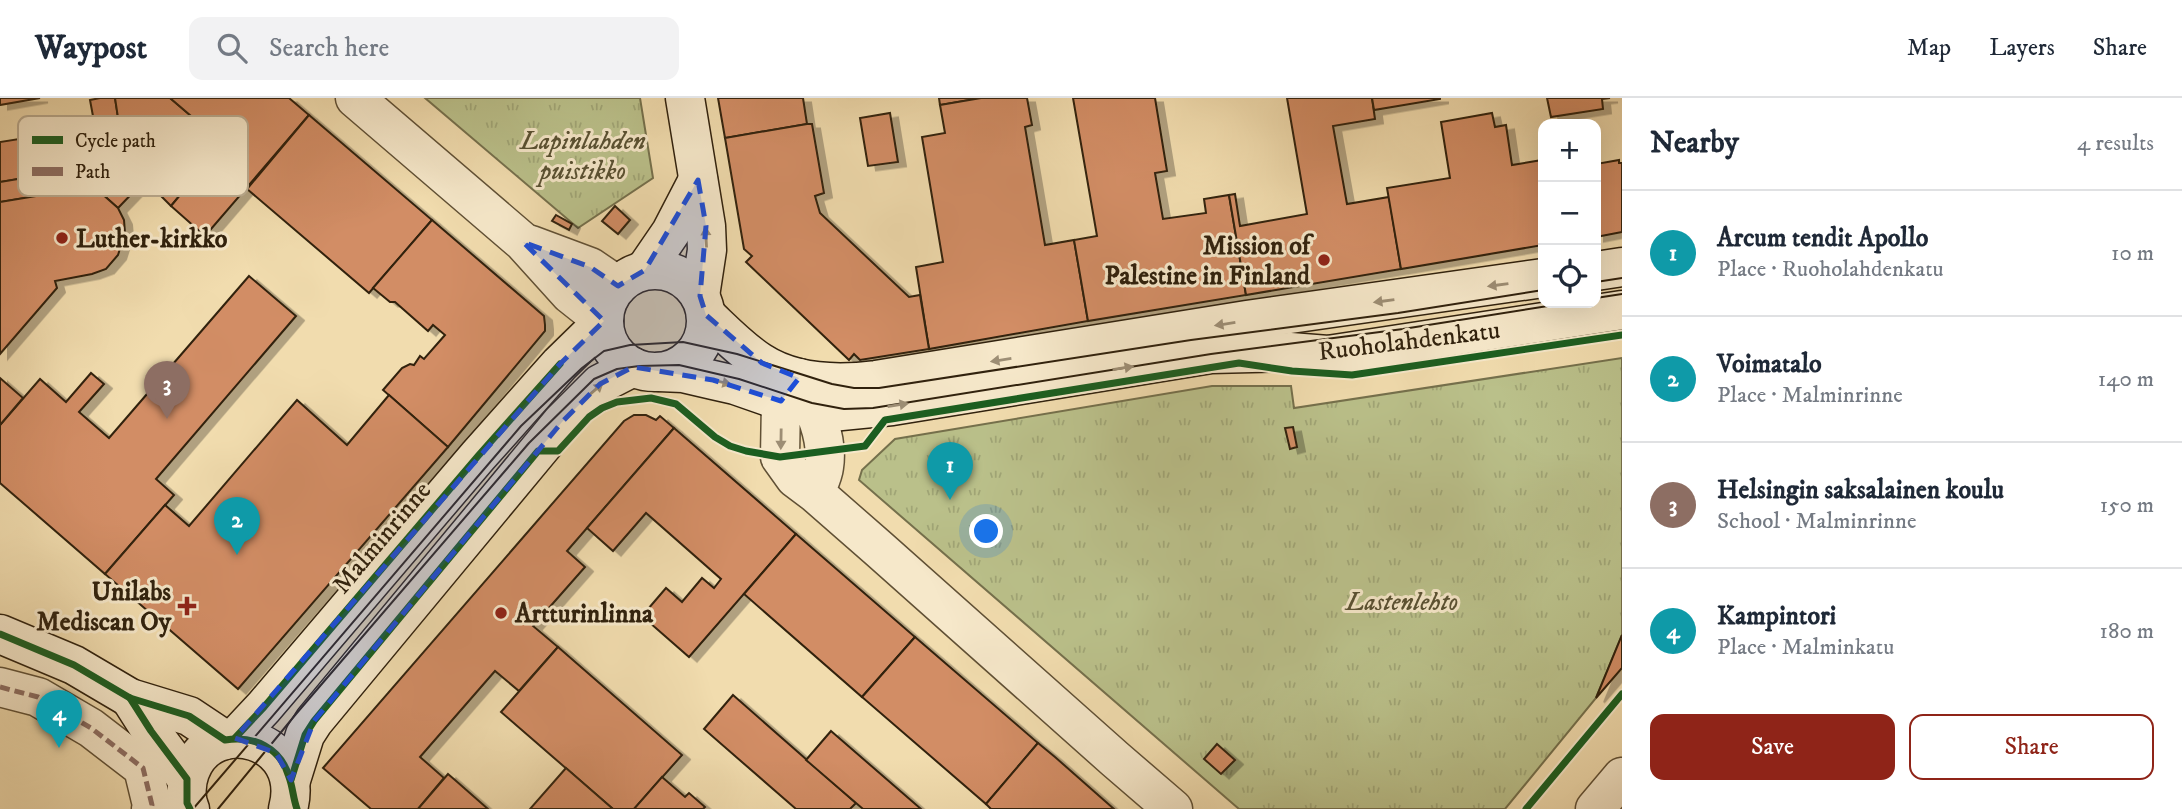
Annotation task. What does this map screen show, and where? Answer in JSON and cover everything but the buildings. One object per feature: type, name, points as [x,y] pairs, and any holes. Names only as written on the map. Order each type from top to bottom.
[{"type":"street","points":[[355,98],[523,242],[564,288],[604,321]]},
{"type":"street","points":[[292,798],[305,735],[314,722],[562,422],[600,384],[646,369],[672,369],[693,355],[700,344],[705,329],[703,305],[706,226],[685,98]]},
{"type":"street","points":[[646,369],[623,361],[609,344],[604,321],[605,308],[610,296],[631,278],[671,232],[698,180]]},
{"type":"street","points":[[523,242],[569,261],[631,278],[670,272],[692,285],[703,305]]},
{"type":"street","points":[[1601,270],[1622,267]]},
{"type":"street","name":"Ruoholahdenkatu","points":[[646,369],[682,373],[799,396],[836,384],[876,380],[1247,320],[1538,279]]},
{"type":"street","name":"Ruoholahdenkatu","points":[[703,305],[799,396],[831,412],[892,406],[1211,354],[1290,352],[1328,355],[1622,310]]},
{"type":"street","name":"Malminrinne","points":[[180,802],[192,766],[201,754],[212,745],[230,739],[264,707],[559,363],[604,321]]},
{"type":"street","points":[[799,396],[780,457],[795,478],[1173,809]]},
{"type":"street","points":[[0,634],[75,665],[131,698],[189,716],[230,739],[252,740],[264,745],[276,753],[285,766],[292,798]]},
{"type":"street","points":[[0,687],[38,698],[91,728],[146,765],[152,805],[180,802],[151,731],[131,698]]},
{"type":"street","points":[[1595,809],[1622,777]]},
{"type":"highlighted area","points":[[698,180],[706,226],[700,296],[706,315],[762,363],[799,378],[781,401],[713,380],[633,367],[600,384],[562,422],[314,721],[291,780],[276,753],[235,738],[560,364],[604,321],[523,242],[590,267],[618,286],[645,270]]},
{"type":"green space","name":"Lapinlahden puistikko","points":[[425,98],[640,98],[653,178],[578,228]]},
{"type":"green space","name":"Lastenlehto","points":[[1622,358],[1622,635],[1596,698],[1505,809],[1239,809],[859,480],[862,470],[895,439],[1212,386],[1291,386],[1294,408]]},
{"type":"tram line","points":[[1601,281],[1622,278]]},
{"type":"tram line","points":[[193,809],[521,426],[582,368],[604,351],[630,345],[683,342],[737,354],[832,384],[854,388],[879,388],[1538,291]]},
{"type":"tram line","points":[[1601,297],[1622,294]]},
{"type":"tram line","points":[[218,809],[529,443],[594,379],[617,369],[679,365],[739,379],[812,403],[844,409],[873,408],[1211,354],[1403,329],[1538,308]]},
{"type":"marked path","points":[[0,687],[38,697],[91,728],[143,768],[151,809]]},
{"type":"cycle path","points":[[291,780],[305,735],[314,721],[538,451],[558,451],[589,417],[617,402],[651,398],[676,404],[715,437],[730,446],[780,457],[865,446],[885,420],[1239,363],[1292,371],[1352,375],[1622,335]]},
{"type":"cycle path","points":[[235,738],[560,364]]},
{"type":"cycle path","points":[[0,634],[74,665],[130,698],[189,716],[225,740],[246,740],[265,746],[280,758],[285,767],[297,809]]},
{"type":"cycle path","points":[[1526,809],[1622,694]]},
{"type":"cycle path","points":[[130,698],[187,779],[187,803],[190,809]]},
{"type":"place","name":"Luther-kirkko","points":[[62,238]]},
{"type":"place","name":"Mission of Palestine in Finland","points":[[1324,260]]},
{"type":"place","name":"Helsingin saksalainen koulu","points":[[167,419]]},
{"type":"place","name":"Arcum tendit Apollo","points":[[950,500]]},
{"type":"place","name":"Voimatalo","points":[[237,555]]},
{"type":"place","name":"Unilabs Mediscan Oy","points":[[187,606]]},
{"type":"place","name":"Artturinlinna","points":[[501,613]]},
{"type":"place","name":"Kampintori","points":[[59,748]]}]
